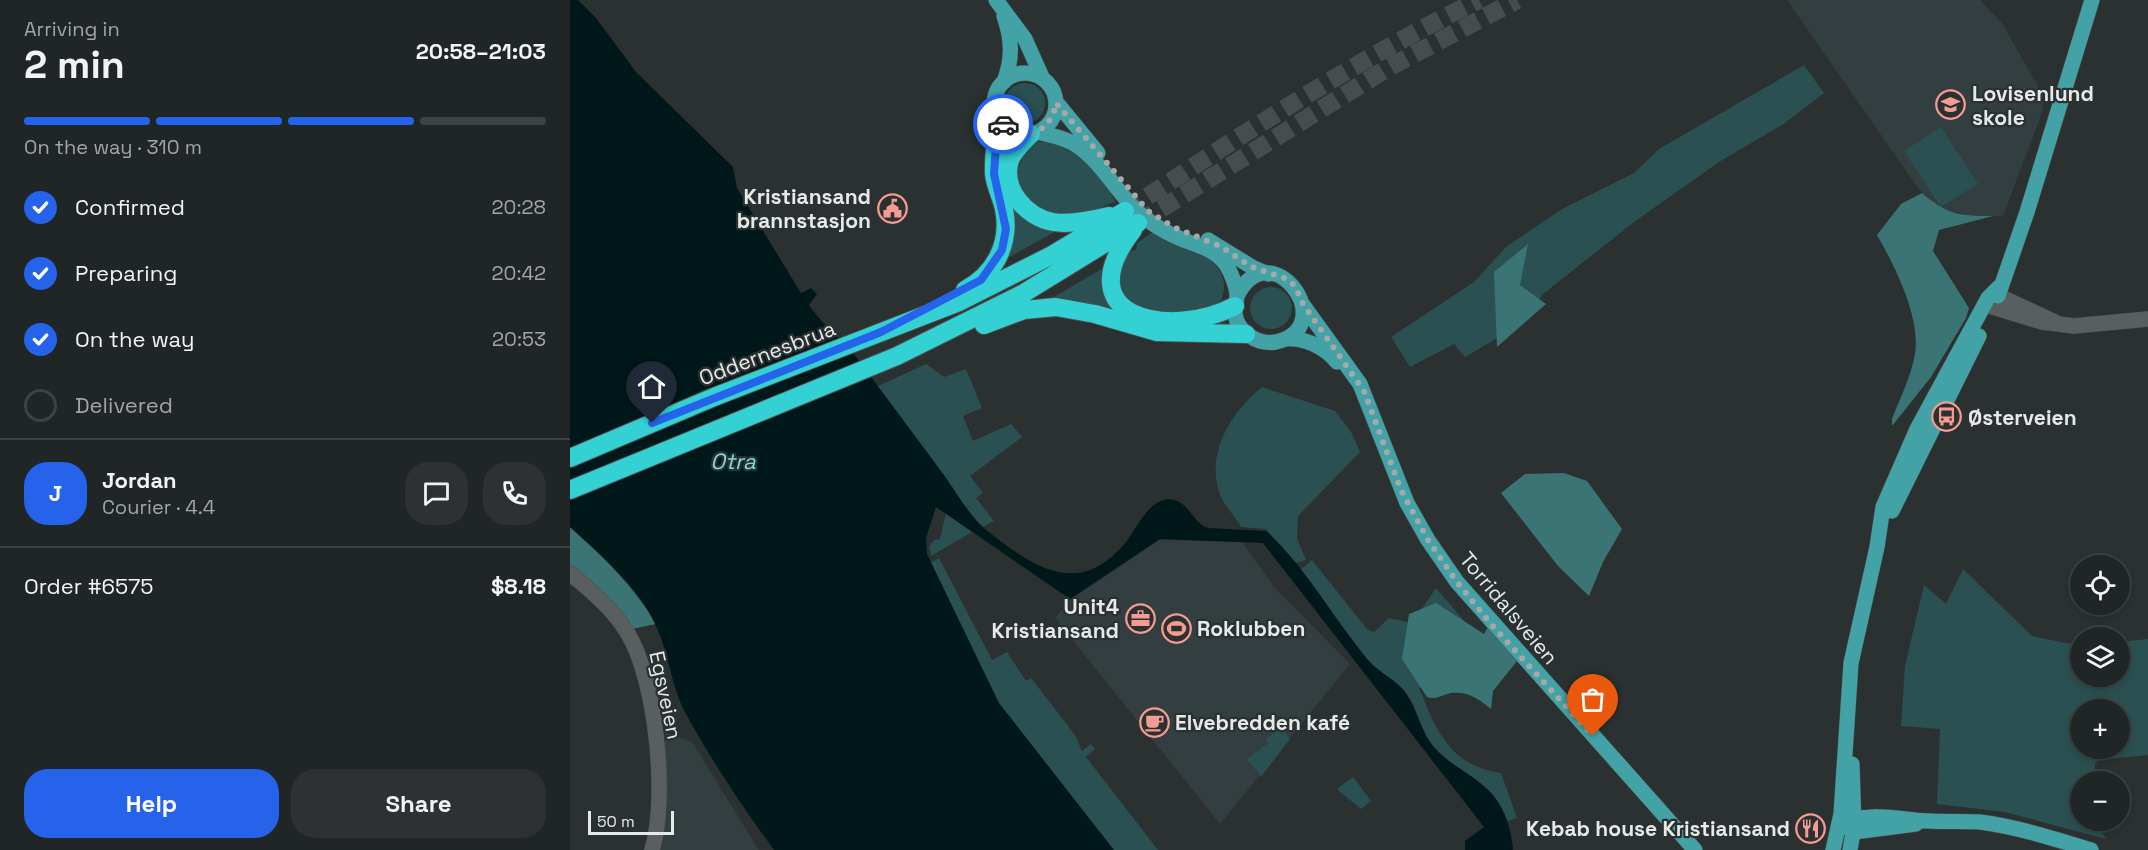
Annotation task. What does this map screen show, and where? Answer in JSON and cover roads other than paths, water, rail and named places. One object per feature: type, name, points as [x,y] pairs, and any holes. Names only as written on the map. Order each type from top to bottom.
[{"type":"highway","points":[[881,332],[902,319],[971,287],[989,272],[997,261],[1002,250],[1006,229],[994,174],[998,118]]},
{"type":"highway","points":[[1034,133],[1014,153],[1008,171],[1013,192],[1024,207],[1041,219],[1060,223],[1132,217]]},
{"type":"highway","points":[[881,332],[906,325],[1010,278],[1132,217]]},
{"type":"highway","points":[[1132,217],[1113,262],[1110,280],[1115,298],[1128,311],[1166,322],[1190,321],[1213,318],[1236,301]]},
{"type":"highway","points":[[570,490],[897,356],[1024,293],[1132,217]]},
{"type":"highway","points":[[897,356],[934,346],[1024,310],[1056,307],[1079,310],[1157,332],[1246,334]]},
{"type":"highway","name":"Oddernesbrua","points":[[570,458],[881,332]]},
{"type":"main road","points":[[1833,850],[1840,825],[1851,663],[1877,547],[1896,497],[1995,297],[2027,212],[2092,0]]},
{"type":"main road","points":[[999,5],[1025,39],[1042,78],[1055,93],[1056,103],[1050,123],[1034,133]]},
{"type":"main road","points":[[999,5],[1012,42],[1012,58],[1004,82],[995,99],[998,118],[1013,132],[1056,136],[1077,146],[1096,161],[1143,217],[1168,233],[1205,248],[1218,256],[1229,270],[1239,326],[1246,334],[1265,342],[1285,339],[1299,324],[1303,304],[1295,286],[1287,279],[1252,267],[1220,246],[1173,227],[1148,211],[1056,103]]},
{"type":"main road","points":[[1004,82],[1022,73],[1042,78]]},
{"type":"main road","points":[[1236,301],[1249,280],[1268,274]]},
{"type":"main road","name":"Torridalsveien","points":[[1303,304],[1364,391],[1401,490]]},
{"type":"main road","name":"Torridalsveien","points":[[1285,339],[1299,339],[1322,348],[1346,374],[1363,404],[1385,466],[1428,540],[1463,590],[1695,850]]},
{"type":"main road","points":[[1846,731],[1853,771],[1854,825],[1851,850]]},
{"type":"main road","points":[[1840,825],[1911,825],[1927,821],[1996,825],[2091,850]]},
{"type":"street","points":[[1995,297],[2042,322],[2089,326],[2148,319]]},
{"type":"street","name":"Egsveien","points":[[570,573],[612,610],[640,656],[651,712],[658,771],[659,816],[652,850]]},
{"type":"water","name":"Otra","points":[[570,0],[578,0],[596,18],[636,72],[733,167],[737,188],[801,293],[811,288],[817,294],[809,305],[811,308],[857,358],[968,510],[985,529],[1034,563],[1062,573],[1090,570],[1110,558],[1126,542],[1152,507],[1166,500],[1174,500],[1184,505],[1203,526],[1208,528],[1266,531],[1307,577],[1368,660],[1406,693],[1433,746],[1493,795],[1507,821],[1513,850],[1465,850],[1465,841],[1484,827],[1263,543],[1160,539],[1070,599],[936,507],[926,538],[927,554],[999,703],[1114,850],[774,850],[705,748],[685,712],[676,691],[664,647],[649,612],[618,572],[570,527]]},
{"type":"tunnel","points":[[1125,211],[1343,73],[1479,0]]},
{"type":"tunnel","points":[[1138,223],[1386,69],[1517,0]]},
{"type":"place","name":"Lovisenlund skole","points":[[1951,105]]},
{"type":"place","name":"Kristiansand brannstasjon","points":[[892,208]]},
{"type":"place","name":"Østerveien","points":[[1947,417]]},
{"type":"place","name":"Unit4 Kristiansand","points":[[1140,618]]},
{"type":"place","name":"Roklubben","points":[[1176,628]]},
{"type":"place","name":"Elvebredden kafé","points":[[1154,722]]},
{"type":"place","name":"Kebab house Kristiansand","points":[[1811,828]]}]
